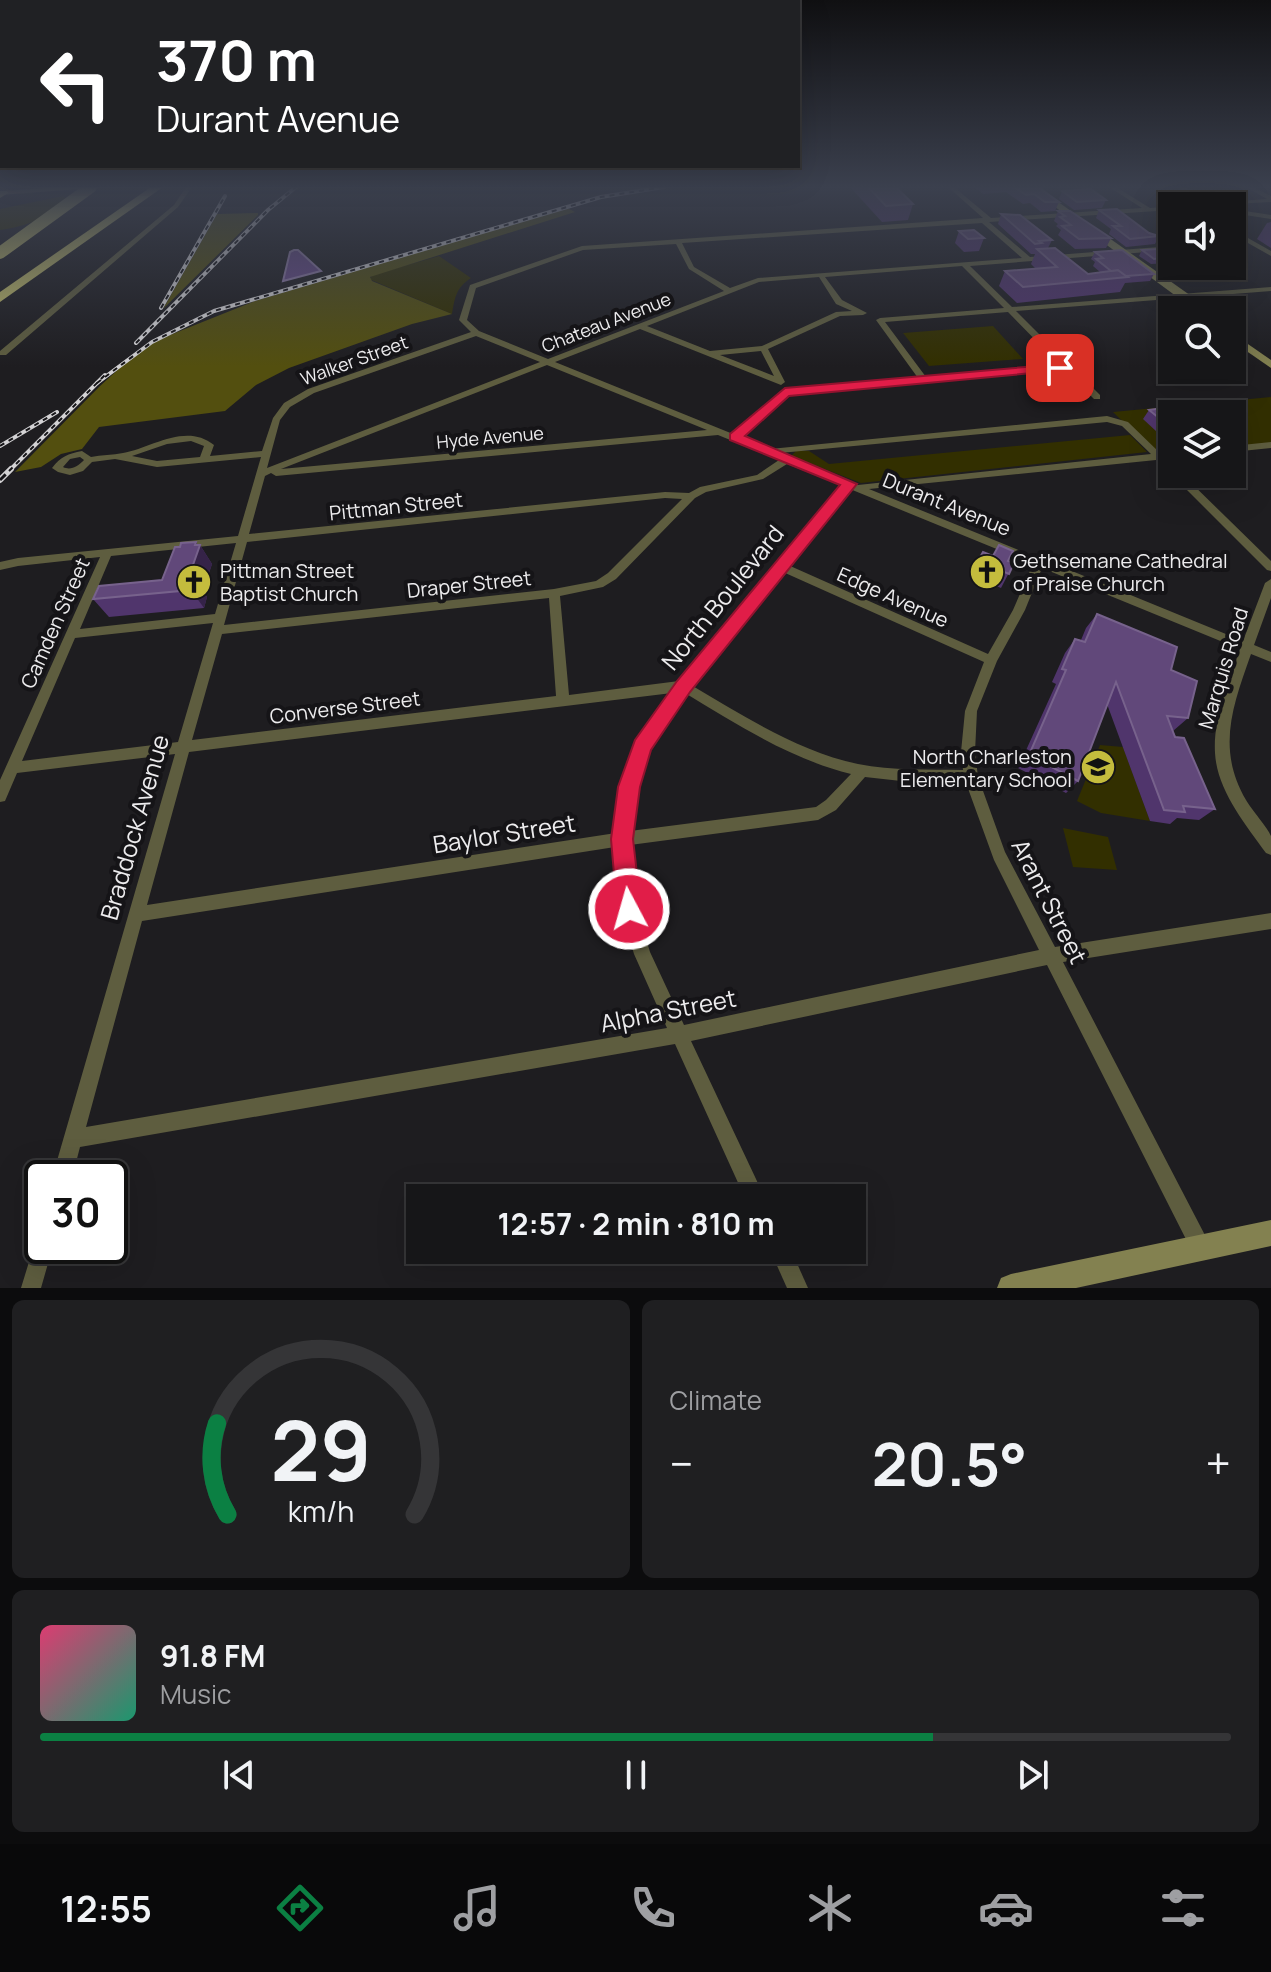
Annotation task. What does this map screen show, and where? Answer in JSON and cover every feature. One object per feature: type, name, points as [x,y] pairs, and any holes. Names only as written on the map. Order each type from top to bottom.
[{"type":"highway","points":[[0,298],[72,247]]},
{"type":"street","points":[[3,353],[128,247]]},
{"type":"street","points":[[476,333],[463,320],[473,287],[582,248],[594,247]]},
{"type":"street","points":[[681,247],[691,268],[730,291]]},
{"type":"street","points":[[1015,247],[1027,258]]},
{"type":"street","points":[[1114,247],[1182,296]]},
{"type":"street","name":"Chateau Avenue","points":[[261,474],[730,291],[772,278],[1158,249]]},
{"type":"street","points":[[963,263],[1097,397]]},
{"type":"street","points":[[820,274],[839,302],[880,320],[1158,299]]},
{"type":"street","points":[[1194,296],[1271,289]]},
{"type":"street","points":[[839,302],[839,314]]},
{"type":"street","points":[[711,353],[764,348],[839,314],[863,313]]},
{"type":"street","points":[[880,320],[923,379]]},
{"type":"street","points":[[640,326],[780,381]]},
{"type":"street","name":"Durant Avenue","points":[[476,333],[1271,657]]},
{"type":"street","name":"Walker Street","points":[[256,491],[280,413],[297,398],[476,333]]},
{"type":"street","points":[[1246,339],[1271,357]]},
{"type":"street","points":[[1246,346],[1271,365]]},
{"type":"street","points":[[764,348],[785,392]]},
{"type":"street","points":[[735,437],[785,392],[1067,367]]},
{"type":"street","points":[[771,452],[1107,419],[1125,424],[1158,456]]},
{"type":"street","name":"Hyde Avenue","points":[[261,474],[722,431]]},
{"type":"street","points":[[89,460],[122,457],[155,444],[197,439],[209,445],[204,460]]},
{"type":"street","points":[[1246,448],[1271,445]]},
{"type":"street","points":[[122,457],[150,464],[266,454]]},
{"type":"street","points":[[854,486],[1158,456]]},
{"type":"street","name":"Pittman Street","points":[[0,566],[665,495],[691,496],[703,489],[760,477],[788,459]]},
{"type":"street","name":"North Boulevard","points":[[748,1184],[642,954],[629,909],[622,839],[629,787],[642,746],[683,686],[780,566],[854,486]]},
{"type":"street","points":[[1190,488],[1271,567]]},
{"type":"street","name":"Braddock Avenue","points":[[67,1160],[256,491]]},
{"type":"street","name":"Draper Street","points":[[72,634],[218,624],[554,593],[599,584],[612,576],[691,496]]},
{"type":"street","name":"Camden Street","points":[[0,796],[107,553]]},
{"type":"street","name":"Arant Street","points":[[1040,561],[1019,610],[991,660],[971,711],[968,752],[971,777],[999,855],[1201,1249]]},
{"type":"street","name":"Edge Avenue","points":[[780,566],[991,660]]},
{"type":"street","name":"Marquis Road","points":[[1271,583],[1247,648],[1221,737],[1222,757],[1232,790],[1271,848]]},
{"type":"street","points":[[554,593],[563,699]]},
{"type":"street","points":[[683,686],[774,739],[821,759],[862,771],[971,777]]},
{"type":"street","name":"Converse Street","points":[[12,768],[683,686]]},
{"type":"street","name":"Baylor Street","points":[[137,914],[622,839],[818,813],[831,805],[862,771]]},
{"type":"street","name":"Alpha Street","points":[[73,1139],[678,1035],[1051,956],[1271,921]]},
{"type":"street","points":[[1011,1288],[1271,1233]]},
{"type":"street","points":[[31,1288],[38,1264]]},
{"type":"street","points":[[787,1264],[798,1288]]},
{"type":"shaded area","points":[[198,247],[226,247],[163,309]]},
{"type":"shaded area","points":[[436,247],[464,247],[370,277],[372,281],[452,314],[412,324],[289,368],[256,385],[225,411],[99,427],[82,449],[61,454],[41,467],[15,472],[134,355],[160,339],[255,301]]},
{"type":"shaded area","points":[[298,250],[321,271],[283,281],[290,252]]},
{"type":"shaded area","points":[[439,256],[471,278],[457,293],[452,314],[369,279],[373,275]]},
{"type":"shaded area","points":[[993,326],[1023,359],[929,366],[903,333]]},
{"type":"shaded area","points":[[1271,397],[1271,445],[1246,448],[1246,400],[1239,400]]},
{"type":"shaded area","points":[[1158,408],[1158,456],[1113,412]]},
{"type":"shaded area","points":[[1130,435],[1147,452],[861,483],[791,456],[796,451],[809,451],[829,464]]},
{"type":"shaded area","points":[[1100,745],[1123,747],[1150,821],[1101,813],[1077,801]]},
{"type":"shaded area","points":[[1063,828],[1108,837],[1117,870],[1073,867]]},
{"type":"building","points":[[1055,248],[1088,274],[1118,270],[1128,277],[1023,287],[1005,271],[1057,267],[1037,249]]},
{"type":"building","points":[[1158,249],[1158,259],[1154,259],[1142,250]]},
{"type":"building","points":[[1122,250],[1154,274],[1126,276],[1118,270],[1111,271],[1096,259],[1103,258],[1095,252]]},
{"type":"building","points":[[196,542],[195,545],[200,545],[188,579],[195,578],[191,590],[93,599],[99,586],[162,580],[175,547],[180,547],[181,543]]},
{"type":"building","points":[[999,545],[1013,551],[1008,561],[1014,563],[1009,574],[978,561],[983,552],[993,556]]},
{"type":"building","name":"North Charleston Elementary School","points":[[1097,614],[1177,647],[1171,670],[1197,681],[1188,718],[1167,716],[1175,737],[1184,738],[1215,809],[1183,806],[1185,812],[1164,810],[1116,682],[1078,781],[1029,755],[1066,670],[1062,669],[1075,639],[1085,642]]},
{"type":"railway","points":[[161,308],[196,247]]},
{"type":"railway","points":[[136,343],[231,247]]},
{"type":"railway","points":[[97,383],[152,342],[214,311],[431,247]]},
{"type":"railway","points":[[97,383],[105,375]]},
{"type":"railway","points":[[0,480],[97,383]]},
{"type":"railway","points":[[0,446],[57,412]]},
{"type":"place","name":"Gethsemane Cathedral of Praise Church","points":[[987,572]]},
{"type":"place","name":"Pittman Street Baptist Church","points":[[194,582]]},
{"type":"place","name":"North Charleston Elementary School","points":[[1098,767]]},
{"type":"route","points":[[629,909],[622,839],[629,787],[642,746],[683,686],[849,484],[735,437],[785,392],[1060,368]]}]
